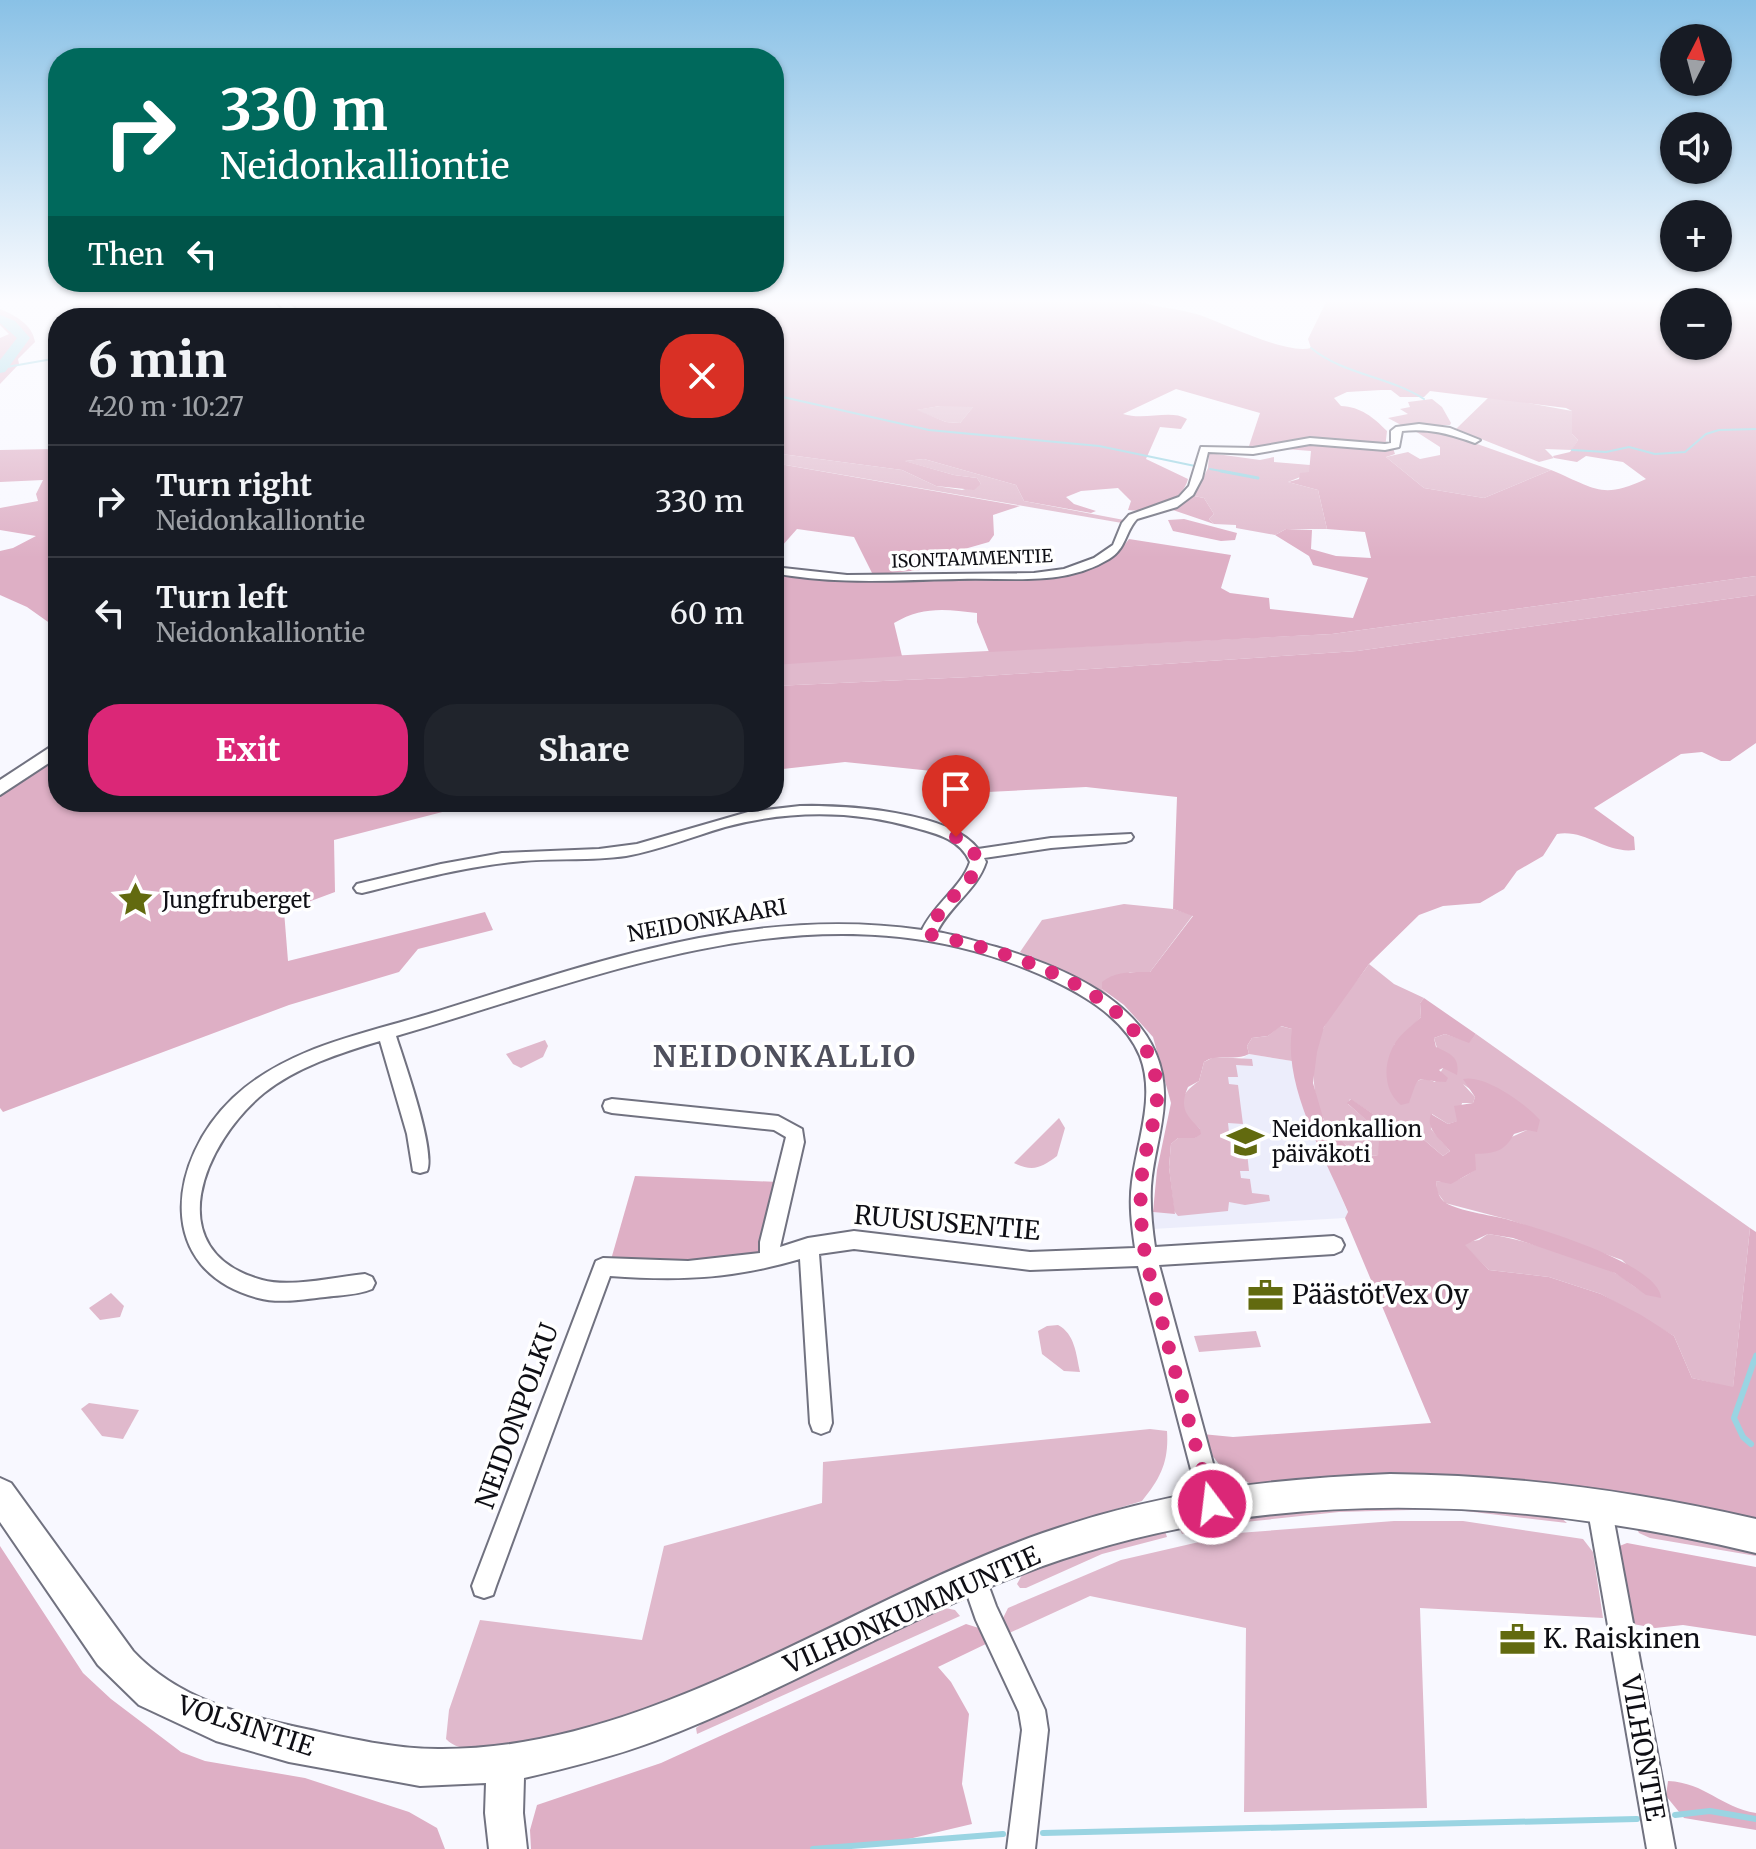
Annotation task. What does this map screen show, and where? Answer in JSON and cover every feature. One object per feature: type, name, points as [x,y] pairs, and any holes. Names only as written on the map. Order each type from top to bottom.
[{"type":"street","name":"ISONTAMMENTIE","points":[[784,572],[815,578],[864,581],[1064,574],[1096,561],[1118,546],[1125,526],[1132,518],[1172,505],[1183,498],[1199,479],[1204,449],[1253,451],[1310,441],[1392,446],[1398,442],[1396,431],[1424,427],[1448,428],[1475,440]]},
{"type":"street","points":[[0,789],[48,755]]},
{"type":"street","points":[[784,811],[846,810],[902,818],[970,845],[978,862],[974,874],[937,915],[928,934]]},
{"type":"street","points":[[362,888],[487,860],[623,852],[749,816],[779,812]]},
{"type":"street","points":[[975,854],[1051,843],[1126,837]]},
{"type":"street","name":"NEIDONKAARI","points":[[365,1283],[259,1289],[218,1269],[195,1238],[189,1212],[190,1186],[202,1152],[222,1120],[253,1091],[313,1058],[599,965],[709,940],[745,933],[839,926],[928,934],[972,944],[1039,967],[1108,1005],[1134,1032],[1153,1068],[1157,1092],[1141,1183],[1145,1256],[1212,1504]]},
{"type":"street","points":[[387,1034],[416,1134],[420,1165]]},
{"type":"street","points":[[612,1106],[764,1122],[789,1128],[795,1134],[795,1142],[770,1242],[771,1259]]},
{"type":"street","name":"RUUSUSENTIE","points":[[603,1267],[651,1271],[711,1269],[771,1259],[832,1241],[854,1240],[1030,1261],[1334,1245]]},
{"type":"street","points":[[808,1247],[821,1423]]},
{"type":"street","name":"NEIDONPOLKU","points":[[484,1586],[603,1267]]},
{"type":"street","name":"VILHONKUMMUNTIE","points":[[506,1764],[570,1751],[671,1718],[973,1577],[1099,1532],[1212,1504],[1321,1492],[1414,1490],[1599,1505],[1756,1536]]},
{"type":"street","name":"VOLSINTIE","points":[[0,1494],[118,1662],[151,1692],[191,1712],[289,1746],[443,1769],[506,1764]]},
{"type":"street","name":"VILHONTIE","points":[[1599,1505],[1661,1849]]},
{"type":"street","points":[[973,1577],[985,1611],[1032,1710],[1035,1730],[1021,1849]]},
{"type":"street","points":[[506,1764],[504,1813],[508,1849]]},
{"type":"shaded area","points":[[784,386],[1756,386],[1756,576],[1332,634],[989,652],[977,622],[977,613],[934,610],[894,623],[902,656],[784,664],[784,574],[848,581],[969,577],[1044,579],[1065,576],[1096,565],[1114,554],[1129,539],[1231,555],[1221,588],[1230,593],[1269,598],[1270,609],[1353,618],[1368,578],[1313,565],[1309,556],[1275,535],[1286,529],[1312,530],[1311,549],[1336,556],[1371,558],[1365,532],[1327,529],[1318,490],[1288,482],[1299,479],[1300,473],[1309,472],[1311,451],[1249,446],[1260,413],[1176,389],[1123,414],[1173,415],[1187,419],[1181,429],[1160,427],[1146,459],[1188,479],[1179,495],[1164,505],[1147,510],[1128,510],[1131,501],[1118,488],[1081,491],[1066,497],[1074,504],[1096,511],[1091,513],[1024,501],[1016,485],[924,459],[905,461],[977,478],[981,484],[974,490],[936,486],[902,470],[784,454]],"holes":[[[1391,390],[1400,397],[1424,397],[1430,391],[1566,408],[1572,411],[1572,434],[1578,440],[1570,452],[1554,458],[1577,462],[1586,456],[1623,462],[1646,479],[1608,490],[1589,486],[1551,470],[1484,498],[1424,488],[1386,457],[1395,454],[1393,448],[1385,448],[1387,431],[1366,414],[1341,406],[1334,398],[1347,392]],[[940,406],[973,407],[960,423],[946,422],[917,410]]]},
{"type":"shaded area","points":[[1490,396],[1572,411],[1572,434],[1578,440],[1572,450],[1545,449],[1554,458],[1539,462],[1456,429]]},
{"type":"shaded area","points":[[1432,399],[1442,407],[1450,425],[1401,425],[1388,418],[1408,414],[1400,409],[1410,407],[1408,402]]},
{"type":"shaded area","points":[[974,406],[960,423],[946,422],[915,410]]},
{"type":"shaded area","points":[[1432,428],[1551,470],[1484,498],[1424,488],[1386,457],[1408,452],[1420,459],[1440,455],[1440,447],[1412,429]]},
{"type":"shaded area","points":[[48,449],[48,622],[27,607],[0,595],[0,551],[36,536],[0,530],[0,508],[38,501],[36,494],[43,480],[0,482],[0,450]]},
{"type":"shaded area","points":[[1209,453],[1260,460],[1274,457],[1274,462],[1310,465],[1310,473],[1288,482],[1318,490],[1327,529],[1286,529],[1275,535],[1236,528],[1236,525],[1214,524],[1209,519],[1214,514],[1204,498],[1194,496],[1208,468]]},
{"type":"shaded area","points":[[784,454],[902,470],[936,486],[962,490],[981,484],[977,478],[904,461],[924,459],[1016,485],[1024,501],[1124,520],[1122,523],[784,465]]},
{"type":"shaded area","points":[[784,465],[1020,506],[993,515],[994,535],[989,542],[961,550],[949,562],[920,570],[873,575],[854,537],[797,529],[784,544]]},
{"type":"shaded area","points":[[1194,496],[1204,498],[1214,514],[1209,519],[1214,524],[1167,508]]},
{"type":"shaded area","points":[[1184,519],[1237,533],[1235,540],[1221,541],[1173,531],[1168,520]]},
{"type":"shaded area","points":[[1756,576],[1756,595],[1357,651],[970,677],[784,686],[784,663],[807,660],[1332,634]]},
{"type":"shaded area","points":[[1756,595],[1756,743],[1730,761],[1721,761],[1702,752],[1681,754],[1594,808],[1634,837],[1635,850],[1615,848],[1577,835],[1557,834],[1543,856],[1517,871],[1504,889],[1480,903],[1443,906],[1419,915],[1369,964],[1324,1027],[1313,1083],[1324,1121],[1351,1151],[1367,1157],[1378,1155],[1379,1141],[1385,1137],[1347,1103],[1351,1099],[1385,1122],[1401,1126],[1423,1139],[1443,1156],[1450,1151],[1432,1129],[1431,1114],[1448,1124],[1457,1121],[1454,1106],[1473,1103],[1475,1097],[1463,1079],[1482,1081],[1525,1106],[1540,1120],[1537,1132],[1527,1130],[1514,1134],[1498,1151],[1475,1154],[1476,1170],[1451,1184],[1436,1181],[1441,1199],[1459,1208],[1568,1239],[1620,1260],[1655,1285],[1661,1298],[1646,1295],[1615,1273],[1513,1238],[1488,1234],[1465,1245],[1489,1270],[1549,1277],[1601,1294],[1641,1315],[1674,1336],[1692,1378],[1733,1387],[1750,1228],[1756,1232],[1756,1526],[1357,1477],[1251,1484],[1222,1468],[1204,1445],[1202,1434],[1233,1437],[1431,1423],[1345,1218],[1348,1212],[1308,1122],[1294,1075],[1292,1029],[1281,1026],[1268,1036],[1252,1038],[1247,1046],[1249,1054],[1204,1062],[1199,1081],[1188,1087],[1184,1100],[1185,1111],[1201,1134],[1195,1138],[1178,1138],[1171,1144],[1169,1167],[1175,1214],[1153,1212],[1157,1170],[1171,1103],[1153,1037],[1124,1005],[1102,989],[1102,982],[1118,974],[1150,972],[1193,916],[1173,909],[1177,797],[1086,787],[988,792],[932,771],[845,762],[784,769],[784,686],[970,677],[1357,651]]},
{"type":"shaded area","points":[[48,760],[48,812],[442,812],[334,840],[335,892],[284,911],[288,961],[485,912],[493,930],[418,949],[399,972],[289,1005],[3,1112],[0,1108],[0,796]]},
{"type":"shaded area","points":[[1124,904],[1173,909],[1193,915],[1150,972],[1130,972],[1102,989],[1112,998],[1020,952],[1042,920]]},
{"type":"shaded area","points":[[1369,964],[1394,984],[1424,998],[1420,1003],[1421,1017],[1394,1045],[1412,1095],[1411,1086],[1414,1083],[1422,1079],[1435,1082],[1443,1068],[1434,1038],[1445,1034],[1469,1042],[1476,1034],[1750,1228],[1733,1388],[1692,1378],[1674,1336],[1601,1294],[1549,1277],[1489,1270],[1462,1243],[1479,1240],[1488,1234],[1534,1245],[1611,1271],[1639,1290],[1660,1297],[1622,1260],[1510,1220],[1445,1203],[1437,1192],[1436,1181],[1452,1181],[1465,1176],[1475,1170],[1474,1154],[1527,1130],[1463,1084],[1475,1097],[1473,1103],[1462,1103],[1458,1121],[1448,1124],[1432,1114],[1431,1129],[1450,1151],[1443,1156],[1423,1139],[1401,1126],[1385,1122],[1350,1099],[1348,1104],[1386,1137],[1378,1155],[1371,1156],[1355,1152],[1336,1136],[1320,1112],[1316,1098],[1316,1052],[1325,1025]]},
{"type":"shaded area","points":[[1424,998],[1476,1034],[1469,1043],[1445,1034],[1434,1038],[1436,1047],[1456,1060],[1457,1075],[1443,1068],[1439,1070],[1448,1078],[1446,1082],[1420,1080],[1409,1103],[1401,1105],[1388,1085],[1388,1060],[1396,1041],[1421,1017],[1420,1003]]},
{"type":"shaded area","points":[[1280,1026],[1292,1029],[1292,1061],[1249,1054],[1247,1046],[1252,1038],[1268,1036]]},
{"type":"shaded area","points":[[545,1040],[548,1046],[543,1057],[521,1068],[513,1064],[506,1054]]},
{"type":"shaded area","name":"Neidonkallion päiväkoti","points":[[1249,1054],[1292,1061],[1301,1101],[1348,1213],[1345,1218],[1152,1229],[1153,1212],[1175,1213],[1184,1098]]},
{"type":"shaded area","points":[[1214,1057],[1252,1059],[1253,1066],[1236,1065],[1238,1077],[1228,1077],[1229,1084],[1238,1085],[1243,1124],[1228,1123],[1230,1141],[1246,1143],[1249,1171],[1240,1171],[1241,1178],[1250,1179],[1252,1193],[1269,1195],[1270,1201],[1245,1205],[1229,1202],[1228,1211],[1178,1216],[1174,1211],[1169,1167],[1171,1144],[1178,1138],[1195,1138],[1200,1129],[1186,1117],[1183,1100],[1199,1081],[1204,1062]]},
{"type":"shaded area","points":[[1059,1118],[1065,1128],[1057,1156],[1037,1167],[1014,1163]]},
{"type":"shaded area","points":[[635,1176],[779,1182],[759,1254],[695,1264],[610,1263]]},
{"type":"shaded area","points":[[111,1293],[124,1306],[120,1317],[100,1320],[89,1308]]},
{"type":"shaded area","points":[[1058,1325],[1071,1339],[1080,1372],[1064,1371],[1042,1354],[1038,1331]]},
{"type":"shaded area","points":[[1256,1331],[1261,1347],[1199,1352],[1194,1336]]},
{"type":"shaded area","points":[[89,1403],[139,1410],[123,1439],[102,1436],[81,1409]]},
{"type":"shaded area","points":[[1150,1429],[1167,1431],[1167,1451],[1159,1477],[1142,1501],[1038,1536],[937,1577],[723,1680],[613,1724],[556,1739],[476,1749],[457,1746],[446,1739],[449,1710],[480,1620],[642,1640],[664,1546],[822,1503],[823,1462]]},
{"type":"shaded area","points":[[1336,1501],[1557,1514],[1567,1523],[1448,1509],[1339,1512],[1245,1522],[1182,1534],[1179,1527]]},
{"type":"shaded area","points":[[1394,1521],[1463,1521],[1583,1539],[1593,1552],[1603,1618],[1420,1608],[1427,1808],[1244,1812],[1246,1628],[1090,1596],[1007,1634],[1002,1620],[1008,1608],[1121,1560],[1238,1533]]},
{"type":"shaded area","points":[[1635,1525],[1756,1546],[1756,1556],[1650,1538],[1639,1533]]},
{"type":"shaded area","points":[[1165,1531],[1167,1537],[1102,1554],[1026,1588],[1020,1588],[1017,1584],[1026,1568],[1090,1548]]},
{"type":"shaded area","points":[[1627,1543],[1756,1567],[1756,1636],[1683,1625],[1655,1628],[1627,1623],[1617,1547]]},
{"type":"shaded area","points":[[0,1546],[83,1673],[111,1699],[181,1752],[205,1761],[305,1778],[409,1812],[437,1828],[445,1849],[0,1849]]},
{"type":"shaded area","points":[[941,1607],[955,1610],[960,1616],[697,1734],[696,1728],[724,1708]]},
{"type":"shaded area","points":[[966,1624],[982,1629],[990,1642],[938,1667],[951,1682],[969,1714],[962,1784],[972,1824],[879,1846],[832,1849],[531,1849],[530,1830],[537,1805],[661,1763]]},
{"type":"shaded area","points":[[1668,1781],[1693,1786],[1732,1806],[1756,1813],[1756,1830],[1684,1818],[1666,1796]]},
{"type":"waterway","points":[[1399,386],[1424,399]]},
{"type":"waterway","points":[[784,397],[929,430],[1099,446],[1195,466]]},
{"type":"waterway","points":[[1572,450],[1606,452],[1629,447],[1655,454],[1685,452],[1706,434],[1719,430],[1756,429]]},
{"type":"waterway","points":[[1210,469],[1221,471]]},
{"type":"waterway","points":[[1221,471],[1232,473]]},
{"type":"waterway","points":[[1221,471],[1258,478]]},
{"type":"waterway","points":[[1753,1363],[1756,1355]]},
{"type":"waterway","points":[[1751,1444],[1743,1437],[1734,1418],[1754,1361]]},
{"type":"waterway","points":[[1675,1815],[1710,1811],[1756,1819]]},
{"type":"waterway","points":[[1043,1833],[1637,1819]]},
{"type":"waterway","points":[[813,1849],[1003,1834]]},
{"type":"place","name":"Jungfruberget","points":[[136,900]]},
{"type":"place","name":"Neidonkallion päiväkoti","points":[[1246,1142]]},
{"type":"place","name":"PäästötVex Oy","points":[[1266,1295]]},
{"type":"place","name":"K. Raiskinen","points":[[1517,1639]]},
{"type":"district","name":"NEIDONKALLIO","points":[[785,1057]]},
{"type":"route","points":[[956,837],[970,845],[978,862],[977,868],[965,886],[937,915],[928,934],[1007,955],[1091,993],[1121,1016],[1144,1047],[1153,1068],[1157,1092],[1155,1115],[1145,1156],[1140,1203],[1145,1256],[1212,1504]]}]
